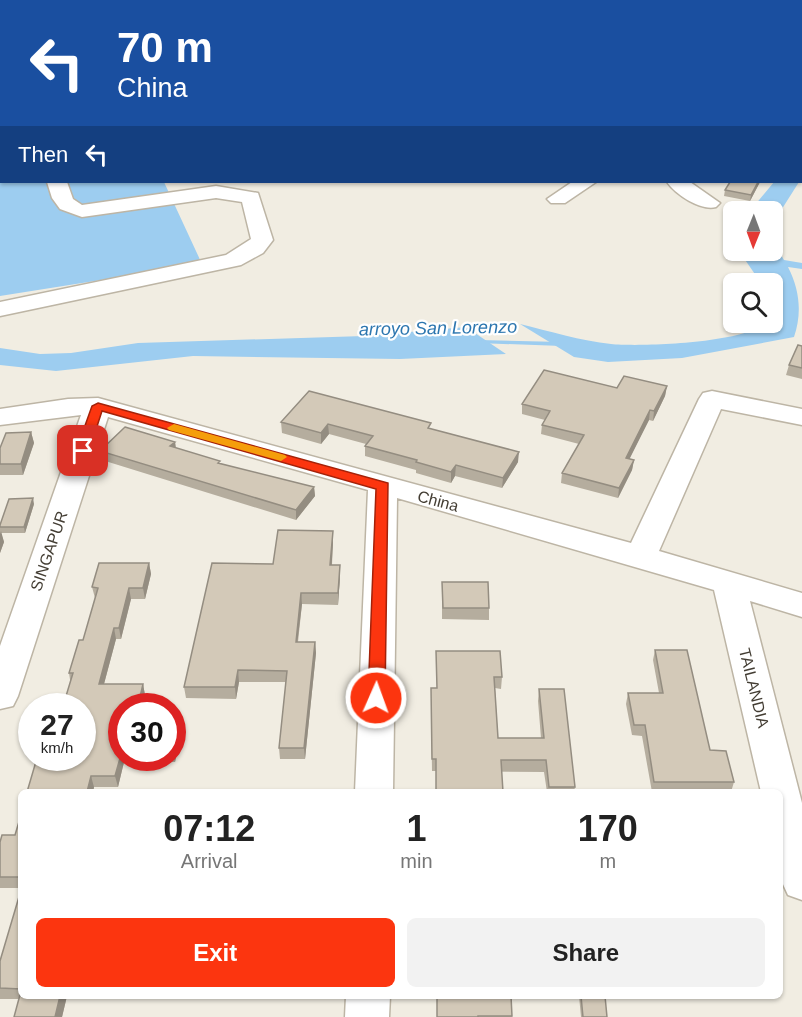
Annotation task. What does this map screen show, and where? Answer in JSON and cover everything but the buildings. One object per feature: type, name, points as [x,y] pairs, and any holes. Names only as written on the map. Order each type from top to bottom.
[{"type":"street","points":[[0,309],[232,260],[255,248],[262,240],[251,196],[216,192],[81,210],[68,208],[63,203],[57,183]]},
{"type":"street","points":[[558,199],[584,183]]},
{"type":"street","points":[[679,183],[709,203]]},
{"type":"street","points":[[641,556],[712,399],[802,417]]},
{"type":"street","name":"China","points":[[0,417],[68,407],[98,406],[641,556],[802,606]]},
{"type":"street","name":"SINGAPUR","points":[[0,696],[98,406]]},
{"type":"street","points":[[374,789],[383,486]]},
{"type":"street","name":"TAILANDIA","points":[[729,583],[779,789]]},
{"type":"street","name":"TAILANDIA","points":[[783,804],[802,882]]},
{"type":"street","points":[[367,1017],[368,999]]},
{"type":"water","points":[[0,183],[164,183],[202,264],[0,296]]},
{"type":"water","points":[[773,183],[798,183],[783,207],[783,201],[758,201]]},
{"type":"water","points":[[783,258],[802,263],[802,269],[788,267],[795,284],[799,311],[794,337],[682,358],[608,362],[574,357],[520,324],[588,341],[625,345],[692,342],[743,333],[783,333],[783,273],[754,273],[746,261],[783,261]]},
{"type":"water","points":[[466,327],[506,354],[400,359],[193,356],[56,371],[0,365],[0,348],[40,354],[71,353],[138,343],[364,336]]},
{"type":"waterway","name":"arroyo San Lorenzo","points":[[479,342],[562,344]]},
{"type":"slow traffic","points":[[174,428],[281,457]]},
{"type":"route","points":[[83,451],[98,406],[383,486],[376,698]]}]
